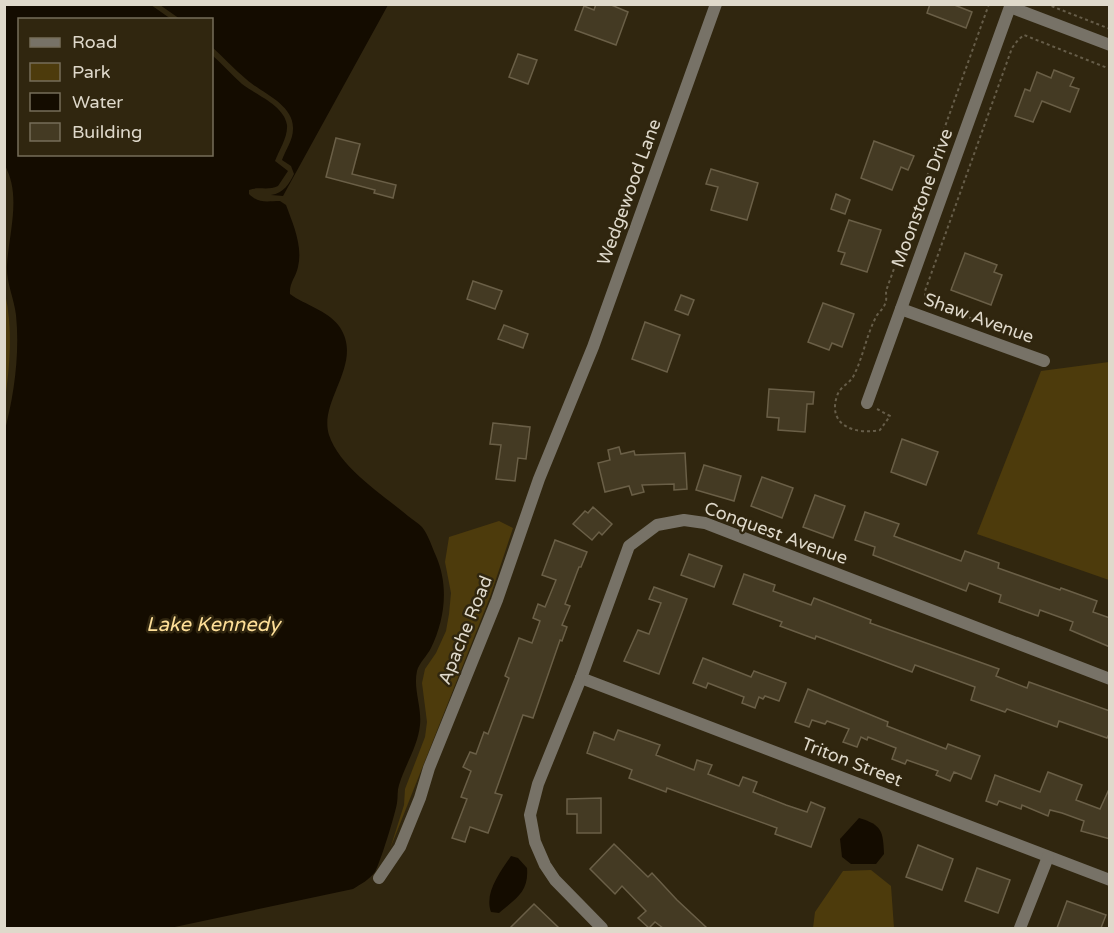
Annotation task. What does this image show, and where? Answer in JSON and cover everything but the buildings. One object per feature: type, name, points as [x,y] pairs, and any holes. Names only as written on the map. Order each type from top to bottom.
[{"type":"street","name":"Wedgewood Lane","points":[[575,391],[593,347],[716,4]]},
{"type":"street","name":"Moonstone Drive","points":[[867,403],[1010,6]]},
{"type":"street","points":[[1010,6],[1110,45]]},
{"type":"street","name":"Shaw Avenue","points":[[901,309],[1044,361]]},
{"type":"street","name":"Apache Road","points":[[379,878],[388,868],[400,847],[416,808],[429,768],[497,600],[539,479],[575,391]]},
{"type":"street","name":"Conquest Avenue","points":[[602,928],[555,880],[545,865],[535,842],[530,815],[538,784],[581,678],[629,546],[657,525],[684,520],[705,523],[1110,679]]},
{"type":"street","name":"Triton Street","points":[[581,678],[1110,880]]},
{"type":"street","points":[[1020,928],[1048,856]]},
{"type":"path","points":[[867,403],[890,416],[880,430],[853,431],[844,426],[838,417],[837,397],[841,388],[854,378],[875,317],[885,306],[886,291],[989,4]]},
{"type":"path","points":[[1046,4],[1110,29]]},
{"type":"path","points":[[1014,350],[1019,335],[928,303],[925,299],[925,291],[1012,48],[1018,40],[1024,35],[1110,69]]},
{"type":"green space","points":[[5,293],[10,347],[5,400]]},
{"type":"green space","points":[[1110,362],[1109,580],[977,534],[1041,371]]},
{"type":"green space","points":[[499,521],[513,528],[490,597],[390,849],[404,805],[405,789],[425,737],[427,722],[422,683],[425,669],[436,653],[446,631],[451,593],[445,562],[449,537]]},
{"type":"green space","points":[[871,870],[891,886],[894,928],[813,928],[815,912],[843,871]]},
{"type":"water","name":"Lake Kennedy","points":[[5,4],[151,5],[170,18],[18,18],[18,156],[213,156],[213,56],[242,84],[275,106],[285,118],[286,134],[275,161],[288,171],[278,186],[252,189],[249,190],[249,194],[260,201],[280,201],[286,205],[299,251],[298,267],[290,294],[334,320],[346,340],[347,354],[344,368],[327,422],[329,435],[334,447],[352,469],[424,530],[443,579],[444,602],[440,626],[431,648],[417,671],[419,733],[399,785],[397,803],[375,872],[368,880],[353,889],[170,928],[5,928],[4,434],[11,405],[17,345],[16,315],[7,271],[13,200],[9,176],[4,164]]},
{"type":"water","points":[[160,5],[388,5],[283,196],[271,195],[283,190],[294,174],[291,166],[282,160],[293,133],[292,120],[288,113],[283,106],[252,84],[213,48],[213,18],[179,18]]},
{"type":"water","points":[[859,818],[877,826],[882,834],[884,854],[876,864],[851,864],[842,857],[840,839]]},
{"type":"water","points":[[511,856],[518,858],[527,868],[524,889],[499,913],[491,912],[489,905],[491,890]]}]
